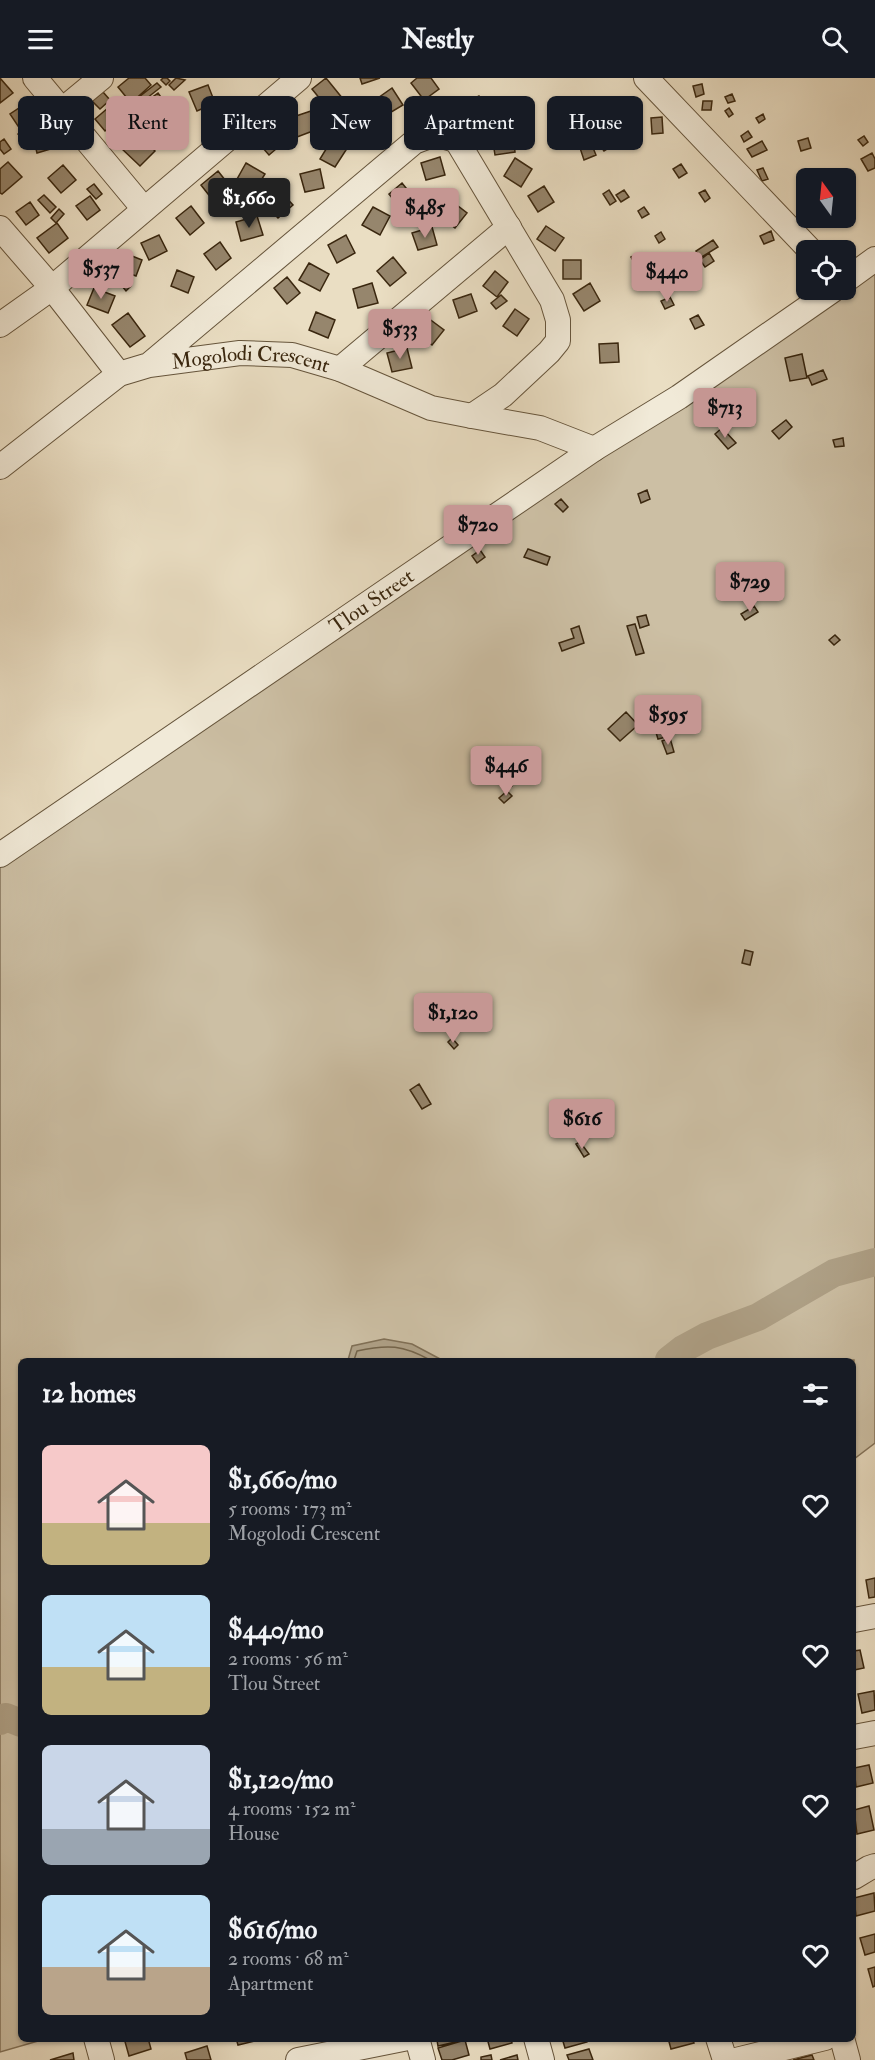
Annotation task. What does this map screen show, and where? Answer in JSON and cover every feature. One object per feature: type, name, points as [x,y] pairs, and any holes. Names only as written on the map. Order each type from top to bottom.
[{"type":"street","points":[[35,78],[50,96]]},
{"type":"street","points":[[80,96],[101,78]]},
{"type":"street","points":[[0,325],[52,288],[299,78]]},
{"type":"street","points":[[646,78],[800,240]]},
{"type":"street","name":"Mogolodi Crescent","points":[[119,374],[149,365],[250,354],[292,355],[340,369],[431,408],[472,416],[503,394],[549,352],[558,341],[558,320],[552,300],[457,141],[432,134],[414,142],[149,365]]},
{"type":"street","points":[[94,149],[144,209]]},
{"type":"street","points":[[340,369],[509,227]]},
{"type":"street","points":[[0,228],[52,288],[119,374],[0,467]]},
{"type":"street","points":[[856,273],[875,259]]},
{"type":"street","name":"Tlou Street","points":[[0,855],[594,449],[680,397],[819,300]]},
{"type":"street","points":[[472,416],[540,428],[594,449]]},
{"type":"street","points":[[856,1620],[875,1616]]},
{"type":"street","points":[[856,1737],[875,1733]]},
{"type":"street","points":[[856,1876],[875,1866]]},
{"type":"street","points":[[97,2042],[102,2060]]},
{"type":"street","points":[[298,2060],[388,2042]]},
{"type":"street","points":[[418,2042],[423,2060]]},
{"type":"street","points":[[537,2042],[542,2060]]},
{"type":"street","points":[[719,2042],[725,2060]]},
{"type":"street","points":[[736,2060],[809,2042]]},
{"type":"street","points":[[843,2042],[848,2060]]},
{"type":"shaded area","points":[[875,273],[875,1443],[856,1457],[856,1358],[18,1358],[18,2042],[35,2042],[0,2052],[0,863],[834,300],[856,300],[856,286]]},
{"type":"water","points":[[384,1339],[412,1344],[438,1358],[349,1358],[352,1346]]},
{"type":"building","points":[[0,78],[13,93],[0,103]]},
{"type":"building","points":[[129,78],[145,78],[151,85],[139,96],[125,96],[118,87]]},
{"type":"building","points":[[163,78],[170,81],[166,85],[161,80]]},
{"type":"building","points":[[176,78],[185,80],[174,90],[169,85]]},
{"type":"building","points":[[326,78],[341,96],[318,96],[312,89]]},
{"type":"building","points":[[360,78],[380,78],[362,84]]},
{"type":"building","points":[[417,78],[431,78],[439,89],[429,96],[421,96],[411,83]]},
{"type":"building","points":[[157,83],[161,87],[150,96],[140,96]]},
{"type":"building","points":[[702,84],[704,94],[696,97],[693,86]]},
{"type":"building","points":[[208,85],[212,96],[201,96],[201,109],[197,111],[189,92]]},
{"type":"building","points":[[392,88],[403,105],[392,112],[392,96],[381,96]]},
{"type":"building","points":[[103,92],[106,96],[106,104],[100,109],[94,103],[94,99]]},
{"type":"building","points":[[732,94],[735,101],[728,103],[725,97]]},
{"type":"building","points":[[703,101],[712,101],[711,110],[702,110]]},
{"type":"building","points":[[729,108],[733,114],[729,117],[725,111]]},
{"type":"building","points":[[18,109],[18,126],[10,114]]},
{"type":"building","points":[[106,110],[106,130],[105,131],[95,119]]},
{"type":"building","points":[[310,111],[310,132],[298,137],[298,115]]},
{"type":"building","points":[[763,114],[765,119],[759,123],[756,118]]},
{"type":"building","points":[[662,117],[663,133],[652,134],[651,118]]},
{"type":"building","points":[[748,131],[752,137],[744,142],[741,136]]},
{"type":"building","points":[[864,136],[868,142],[863,146],[858,140]]},
{"type":"building","points":[[808,138],[811,148],[801,151],[798,141]]},
{"type":"building","points":[[4,139],[11,149],[4,154],[0,149],[0,142]]},
{"type":"building","points":[[762,141],[767,150],[752,157],[747,149]]},
{"type":"building","points":[[123,150],[154,150],[140,166]]},
{"type":"building","points":[[265,150],[275,150],[269,155]]},
{"type":"building","points":[[326,150],[346,150],[335,167],[320,159]]},
{"type":"building","points":[[494,150],[515,150],[515,152],[495,155]]},
{"type":"building","points":[[581,150],[594,150],[596,155],[584,160]]},
{"type":"building","points":[[872,153],[875,168],[868,171],[861,159]]},
{"type":"building","points":[[440,157],[445,175],[426,180],[421,163]]},
{"type":"building","points":[[515,158],[532,169],[521,187],[504,176]]},
{"type":"building","points":[[8,162],[22,177],[2,194],[0,193],[0,169]]},
{"type":"building","points":[[246,163],[265,174],[255,190],[236,181]]},
{"type":"building","points":[[681,164],[687,173],[679,178],[673,169]]},
{"type":"building","points":[[63,165],[76,180],[61,193],[48,178]]},
{"type":"building","points":[[763,168],[768,179],[762,181],[757,170]]},
{"type":"building","points":[[320,169],[324,188],[305,192],[300,174]]},
{"type":"building","points":[[218,171],[236,194],[219,208],[201,185]]},
{"type":"building","points":[[402,183],[414,198],[401,209],[389,194]]},
{"type":"building","points":[[94,184],[102,194],[96,199],[87,189]]},
{"type":"building","points":[[544,186],[554,202],[538,212],[528,196]]},
{"type":"building","points":[[609,190],[616,201],[610,205],[603,194]]},
{"type":"building","points":[[624,190],[629,197],[621,202],[616,195]]},
{"type":"building","points":[[705,190],[710,198],[705,202],[699,193]]},
{"type":"building","points":[[280,191],[293,205],[278,218],[265,204]]},
{"type":"building","points":[[44,195],[56,207],[50,213],[38,200]]},
{"type":"building","points":[[90,196],[100,210],[87,220],[76,206]]},
{"type":"building","points":[[449,199],[467,213],[455,228],[437,214]]},
{"type":"building","points":[[30,202],[39,215],[26,225],[16,212]]},
{"type":"building","points":[[191,206],[204,223],[190,235],[176,218]]},
{"type":"building","points":[[373,207],[390,216],[380,235],[362,225]]},
{"type":"building","points":[[644,207],[649,214],[642,218],[638,211]]},
{"type":"building","points":[[59,209],[64,214],[56,223],[51,218]]},
{"type":"building","points":[[257,216],[263,235],[241,241],[236,222]]},
{"type":"building","points":[[57,223],[68,238],[49,253],[37,238]]},
{"type":"building","points":[[546,226],[564,238],[555,251],[537,239]]},
{"type":"building","points":[[432,227],[437,245],[418,250],[412,233]]},
{"type":"building","points":[[771,231],[774,240],[764,244],[760,236]]},
{"type":"building","points":[[661,232],[665,239],[659,243],[655,236]]},
{"type":"building","points":[[159,235],[167,251],[149,260],[141,243]]},
{"type":"building","points":[[346,235],[355,253],[337,263],[328,245]]},
{"type":"building","points":[[713,240],[718,247],[700,258],[696,251]]},
{"type":"building","points":[[220,242],[231,258],[216,270],[204,254]]},
{"type":"building","points":[[122,252],[142,260],[136,276],[115,268]]},
{"type":"building","points":[[639,253],[644,261],[636,266],[631,257]]},
{"type":"building","points":[[709,253],[714,261],[705,267],[700,260]]},
{"type":"building","points":[[393,257],[406,273],[390,286],[377,271]]},
{"type":"building","points":[[563,260],[581,260],[581,279],[563,279]]},
{"type":"building","points":[[309,263],[329,274],[320,291],[299,280]]},
{"type":"building","points":[[177,270],[194,277],[188,293],[171,286]]},
{"type":"building","points":[[495,271],[508,282],[497,297],[483,286]]},
{"type":"building","points":[[123,276],[131,286],[126,291],[117,280]]},
{"type":"building","points":[[287,277],[300,293],[287,304],[274,288]]},
{"type":"building","points":[[372,283],[378,303],[358,308],[353,289]]},
{"type":"building","points":[[590,283],[600,301],[584,311],[573,294]]},
{"type":"building","points":[[94,288],[115,296],[108,313],[87,305]]},
{"type":"building","points":[[471,294],[477,311],[459,318],[453,300]]},
{"type":"building","points":[[501,295],[507,301],[496,309],[491,303]]},
{"type":"building","points":[[670,297],[674,305],[665,309],[661,301]]},
{"type":"building","points":[[515,309],[529,319],[517,336],[503,326]]},
{"type":"building","points":[[316,312],[335,320],[328,338],[309,330]]},
{"type":"building","points":[[128,313],[145,336],[130,347],[112,325]]},
{"type":"building","points":[[698,315],[704,325],[695,329],[690,319]]},
{"type":"building","points":[[428,318],[444,330],[432,345],[417,334]]},
{"type":"building","points":[[618,343],[619,362],[600,363],[599,344]]},
{"type":"building","points":[[407,348],[412,368],[392,372],[387,353]]},
{"type":"building","points":[[802,354],[807,378],[790,381],[785,358]]},
{"type":"building","points":[[823,370],[827,379],[812,385],[808,376]]},
{"type":"building","points":[[786,420],[792,427],[779,439],[772,431]]},
{"type":"building","points":[[722,428],[736,443],[728,449],[715,434]]},
{"type":"building","points":[[843,438],[844,446],[835,447],[833,440]]},
{"type":"building","points":[[647,490],[650,499],[641,503],[638,494]]},
{"type":"building","points":[[561,499],[568,507],[563,512],[555,504]]},
{"type":"building","points":[[528,549],[550,557],[547,565],[524,557]]},
{"type":"building","points":[[480,550],[485,557],[477,563],[472,556]]},
{"type":"building","points":[[754,606],[758,612],[745,620],[741,614]]},
{"type":"building","points":[[646,615],[649,625],[640,628],[637,617]]},
{"type":"building","points":[[635,624],[644,653],[636,655],[627,626]]},
{"type":"building","points":[[579,626],[584,643],[562,651],[559,643],[574,638],[571,629]]},
{"type":"building","points":[[835,635],[840,640],[834,645],[829,640]]},
{"type":"building","points":[[626,712],[638,725],[620,741],[608,729]]},
{"type":"building","points":[[663,727],[666,737],[658,739],[655,729]]},
{"type":"building","points":[[670,738],[674,752],[667,754],[662,741]]},
{"type":"building","points":[[497,765],[512,786],[504,791],[490,770]]},
{"type":"building","points":[[507,791],[512,796],[504,803],[499,798]]},
{"type":"building","points":[[745,950],[753,952],[750,965],[742,963]]},
{"type":"building","points":[[452,1038],[458,1045],[454,1049],[448,1042]]},
{"type":"building","points":[[419,1084],[431,1104],[422,1109],[410,1090]]},
{"type":"building","points":[[580,1142],[589,1154],[584,1157],[576,1144]]},
{"type":"building","points":[[875,1578],[875,1597],[869,1598],[866,1580]]},
{"type":"building","points":[[860,1650],[864,1668],[856,1670],[856,1651]]},
{"type":"building","points":[[874,1691],[875,1710],[862,1713],[858,1694]]},
{"type":"building","points":[[869,1765],[873,1783],[856,1787],[856,1768]]},
{"type":"building","points":[[869,1806],[874,1830],[857,1834],[856,1809]]},
{"type":"building","points":[[874,1893],[875,1911],[856,1916],[856,1898]]},
{"type":"building","points":[[875,1934],[875,1952],[865,1955],[860,1938]]},
{"type":"building","points":[[875,1967],[875,1986],[873,1987],[868,1969]]},
{"type":"building","points":[[125,2042],[149,2042],[151,2049],[129,2056]]},
{"type":"building","points":[[437,2042],[455,2042],[438,2046]]},
{"type":"building","points":[[466,2042],[469,2055],[452,2060],[442,2060],[438,2048]]},
{"type":"building","points":[[488,2042],[512,2042],[512,2043],[490,2049]]},
{"type":"building","points":[[563,2042],[587,2042],[565,2048]]},
{"type":"building","points":[[669,2042],[694,2043],[671,2049]]},
{"type":"building","points":[[207,2046],[211,2060],[187,2060],[185,2053]]},
{"type":"building","points":[[589,2049],[593,2060],[569,2060],[567,2055]]},
{"type":"building","points":[[73,2053],[74,2060],[50,2060]]},
{"type":"building","points":[[491,2055],[492,2060],[481,2060],[481,2057]]},
{"type":"building","points":[[517,2055],[518,2060],[500,2060]]},
{"type":"building","points":[[812,2055],[814,2060],[793,2060]]},
{"type":"waterway","points":[[672,1358],[707,1336],[758,1317],[834,1273],[875,1262]]},
{"type":"waterway","points":[[0,1721],[6,1717],[18,1722]]}]
